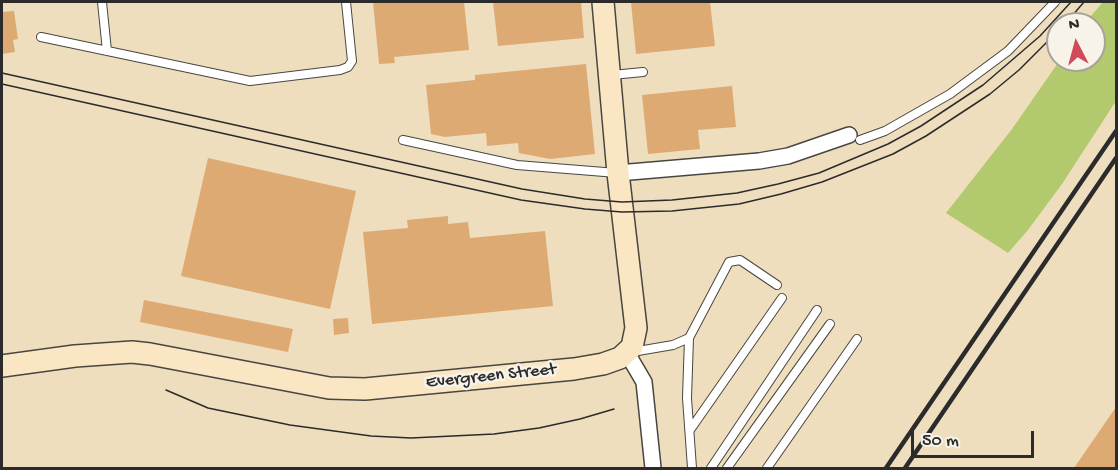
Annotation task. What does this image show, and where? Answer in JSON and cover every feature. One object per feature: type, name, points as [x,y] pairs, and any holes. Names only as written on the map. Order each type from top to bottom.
[{"type":"street","points":[[603,2],[618,173],[636,328],[632,347],[627,353],[644,382],[653,468]]},
{"type":"street","points":[[618,173],[759,161],[788,156],[855,137]]},
{"type":"street","name":"Evergreen Street","points":[[2,366],[75,356],[132,352],[330,388],[365,389],[574,369],[613,362],[627,353]]},
{"type":"lane","points":[[102,2],[107,51]]},
{"type":"lane","points":[[41,38],[250,81],[348,67],[352,61],[346,2]]},
{"type":"lane","points":[[855,137],[885,131],[950,94],[1008,51],[1055,2]]},
{"type":"lane","points":[[611,76],[643,72]]},
{"type":"lane","points":[[403,140],[518,165],[618,173]]},
{"type":"lane","points":[[692,468],[687,398],[689,338],[729,262],[740,260],[777,285]]},
{"type":"lane","points":[[690,430],[782,298]]},
{"type":"lane","points":[[711,468],[817,310]]},
{"type":"lane","points":[[727,468],[830,324]]},
{"type":"lane","points":[[627,353],[673,345],[689,338]]},
{"type":"lane","points":[[767,468],[857,339]]},
{"type":"green space","points":[[1103,2],[1116,2],[1116,101],[1062,184],[1008,253],[946,213],[1012,129],[1052,72],[1106,72],[1106,12],[1094,12]]},
{"type":"building","points":[[373,2],[464,2],[469,50],[394,57],[395,63],[379,64]]},
{"type":"building","points":[[493,2],[581,2],[584,38],[498,46]]},
{"type":"building","points":[[631,2],[710,2],[715,46],[636,54]]},
{"type":"building","points":[[14,11],[18,39],[13,40],[15,52],[2,54],[2,12]]},
{"type":"building","points":[[586,64],[595,154],[550,159],[519,153],[518,143],[487,146],[486,133],[445,137],[431,134],[426,85],[475,80],[475,75]]},
{"type":"building","points":[[732,86],[736,127],[698,130],[700,149],[648,154],[642,95]]},
{"type":"building","points":[[208,158],[356,191],[330,309],[181,276]]},
{"type":"building","points":[[448,216],[448,224],[468,222],[470,238],[545,231],[553,306],[372,324],[363,232],[408,228],[407,220]]},
{"type":"building","points":[[144,300],[293,329],[288,352],[140,322]]},
{"type":"building","points":[[348,318],[349,333],[334,335],[333,319]]},
{"type":"building","points":[[1116,407],[1116,468],[1074,468]]},
{"type":"tram line","points":[[2,73],[522,189],[622,202],[672,200],[737,193],[778,184],[819,173],[888,144],[921,126],[983,85],[1040,36],[1071,2]]},
{"type":"tram line","points":[[1075,12],[1084,2]]},
{"type":"tram line","points":[[2,84],[521,200],[622,212],[672,211],[739,204],[781,194],[822,182],[893,154],[926,136],[990,94],[1046,43]]},
{"type":"tram line","points":[[166,390],[208,408],[290,425],[371,436],[411,438],[494,434],[539,428],[614,409]]},
{"type":"railway","points":[[886,468],[1116,131]]},
{"type":"railway","points":[[905,468],[1116,158]]}]
